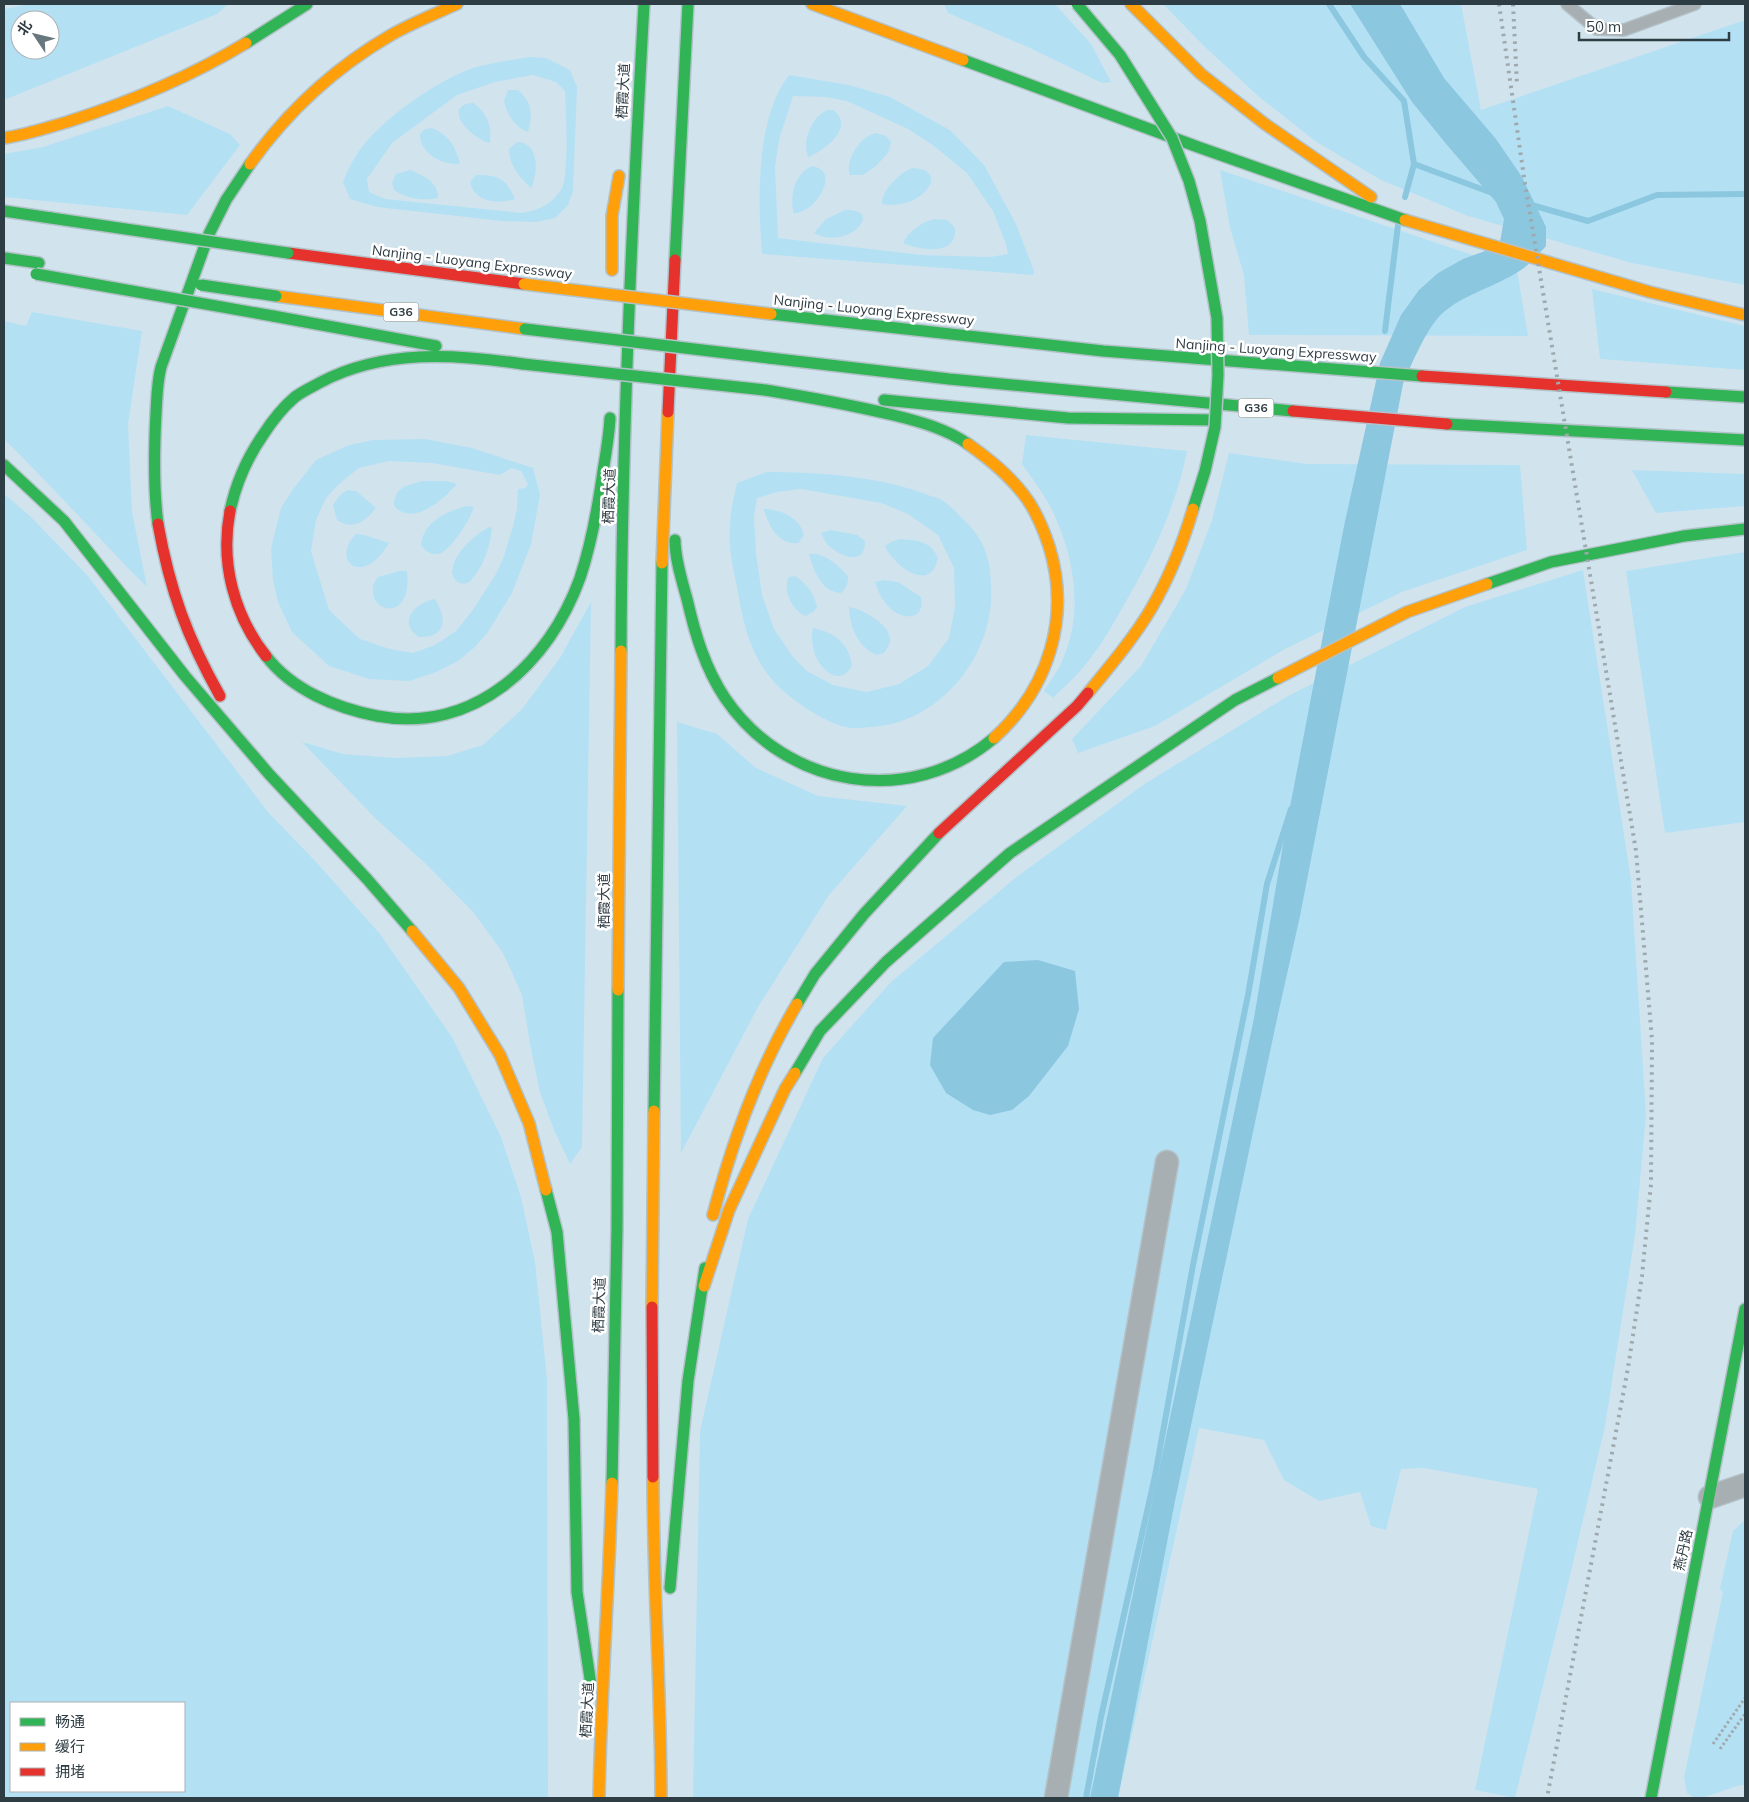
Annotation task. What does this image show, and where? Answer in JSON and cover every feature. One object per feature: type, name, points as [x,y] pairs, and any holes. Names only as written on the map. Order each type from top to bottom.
[{"type":"main road","points":[[269,774],[207,676],[188,638],[173,596],[162,553],[156,511],[152,442],[160,369],[209,236],[225,201],[264,145],[300,106],[366,51],[394,34],[458,4]]},
{"type":"main road","name":"栖霞大道","points":[[599,1798],[600,1741],[610,1554],[617,1229],[621,574],[630,257],[641,26],[644,4]]},
{"type":"main road","points":[[661,1798],[661,1722],[652,1520],[652,1278],[663,524],[688,4]]},
{"type":"main road","points":[[694,4],[694,102]]},
{"type":"main road","points":[[812,4],[841,13],[1189,144],[1408,221],[1650,292],[1745,315]]},
{"type":"main road","points":[[670,1597],[688,1381],[704,1286],[709,1235],[723,1172],[748,1106],[774,1047],[809,984],[870,906],[939,833],[1077,706],[1117,657],[1151,609],[1183,542],[1202,480],[1215,427],[1218,375],[1217,318],[1200,221],[1189,181],[1172,138],[1120,55],[1077,4]]},
{"type":"main road","points":[[1131,4],[1200,74],[1272,130],[1408,221]]},
{"type":"main road","points":[[4,138],[21,136],[104,110],[180,80],[244,44],[304,5]]},
{"type":"main road","points":[[625,131],[641,26]]},
{"type":"main road","points":[[611,306],[612,216],[620,169]]},
{"type":"main road","name":"Nanjing - Luoyang Expressway","points":[[4,211],[288,253],[524,284],[770,314],[1103,351],[1450,378],[1745,397]]},
{"type":"main road","points":[[4,258],[273,316],[523,364],[765,390],[1068,418],[1226,420]]},
{"type":"main road","points":[[4,267],[41,267]]},
{"type":"main road","name":"G36","points":[[177,282],[525,329],[949,379],[1425,424],[1745,440]]},
{"type":"main road","points":[[688,316],[689,296]]},
{"type":"main road","points":[[611,326],[611,346]]},
{"type":"main road","points":[[683,393],[687,335]]},
{"type":"main road","points":[[498,360],[408,358],[366,363],[331,377],[301,393],[277,414],[259,439],[243,468],[233,496],[227,526],[227,561],[233,594],[245,624],[260,648],[276,667],[300,686],[327,701],[371,716],[403,720],[432,719],[466,708],[489,697],[516,676],[539,652],[555,631],[580,582],[597,516],[610,426],[610,406]]},
{"type":"main road","points":[[610,366],[610,386]]},
{"type":"main road","points":[[676,527],[675,546],[690,618],[710,672],[726,699],[744,722],[784,756],[814,769],[844,778],[872,782],[903,780],[936,772],[965,760],[997,737],[1025,704],[1044,672],[1052,652],[1057,625],[1059,594],[1054,559],[1045,532],[1036,512],[1023,493],[984,454],[946,432],[899,417],[827,400],[765,390]]},
{"type":"main road","points":[[1276,421],[1425,424]]},
{"type":"main road","points":[[4,465],[64,521],[185,676],[269,774],[373,886],[459,988],[500,1055],[529,1123],[557,1232],[574,1419],[577,1592],[600,1741]]},
{"type":"main road","points":[[704,1286],[729,1210],[755,1152],[784,1089],[820,1031],[886,962],[1010,853],[1235,700],[1406,612],[1552,562],[1684,536],[1745,529]]},
{"type":"main road","name":"燕丹路","points":[[1651,1798],[1745,1309]]},
{"type":"main road","points":[[661,1722],[668,1626]]},
{"type":"street","points":[[1056,1798],[1167,1162]]},
{"type":"street","points":[[1710,1497],[1745,1485]]},
{"type":"lane","points":[[1567,4],[1597,29],[1624,30],[1695,4]]},
{"type":"path","points":[[1713,1744],[1745,1698]]},
{"type":"path","points":[[1720,1749],[1745,1714]]},
{"type":"shaded area","points":[[29,4],[228,4],[217,14],[4,100],[4,9]]},
{"type":"shaded area","points":[[944,4],[1055,4],[1091,44],[1111,82],[1102,83],[1030,48],[948,13]]},
{"type":"shaded area","points":[[1163,4],[1461,4],[1481,110],[1745,20],[1745,285],[1632,263],[1468,216],[1381,180],[1315,141],[1257,95],[1205,47]]},
{"type":"shaded area","points":[[1350,4],[1400,4],[1444,78],[1496,139],[1522,177],[1546,227],[1546,246],[1521,270],[1445,311],[1427,333],[1403,384],[1300,916],[1175,1501],[1118,1798],[1090,1798],[1254,1018],[1285,833],[1344,526],[1380,363],[1401,315],[1419,290],[1438,273],[1500,242],[1504,219],[1496,202],[1412,102]]},
{"type":"shaded area","points":[[529,57],[546,58],[570,70],[577,87],[573,191],[568,205],[555,218],[536,222],[502,221],[377,207],[350,199],[343,182],[350,166],[368,140],[393,116],[437,85],[465,71],[489,64]],"holes":[[[533,75],[556,82],[565,91],[566,170],[562,188],[554,199],[544,206],[521,213],[385,199],[369,192],[367,179],[392,143],[457,95],[495,82]]]},
{"type":"shaded area","points":[[789,75],[849,85],[890,97],[950,130],[984,165],[1016,224],[1034,271],[1033,275],[762,254],[760,210],[761,161],[764,137],[778,93]],"holes":[[[793,96],[826,97],[847,101],[908,129],[934,146],[967,173],[993,211],[1008,254],[990,257],[921,255],[778,238],[775,166],[779,140]]]},
{"type":"shaded area","points":[[508,90],[518,90],[529,104],[531,120],[528,132],[515,123],[507,111],[504,101]]},
{"type":"shaded area","points":[[473,103],[488,120],[490,143],[482,140],[467,129],[459,115],[459,109],[464,105]]},
{"type":"shaded area","points":[[168,106],[230,134],[240,145],[187,215],[4,197],[4,154],[43,147]]},
{"type":"shaded area","points":[[827,110],[833,110],[839,117],[841,124],[839,131],[835,138],[822,150],[808,157],[806,144],[809,130],[816,118]]},
{"type":"shaded area","points":[[432,128],[443,134],[451,142],[460,164],[446,163],[428,153],[421,141],[420,134],[425,129]]},
{"type":"shaded area","points":[[876,133],[886,136],[891,142],[888,153],[876,166],[863,175],[850,175],[849,163],[855,150],[865,138]]},
{"type":"shaded area","points":[[517,142],[524,143],[530,147],[533,153],[536,167],[531,188],[519,175],[509,155],[509,149]]},
{"type":"shaded area","points":[[812,166],[824,172],[825,183],[823,190],[811,206],[794,214],[792,200],[794,187],[801,174]]},
{"type":"shaded area","points":[[912,168],[924,170],[930,175],[931,182],[927,189],[909,202],[896,205],[882,204],[885,193],[892,183]]},
{"type":"shaded area","points":[[410,170],[425,177],[433,184],[438,193],[438,198],[415,198],[394,190],[392,183],[396,174]]},
{"type":"shaded area","points":[[1220,170],[1517,270],[1528,336],[1249,335],[1244,275],[1230,228]]},
{"type":"shaded area","points":[[476,175],[496,177],[505,182],[515,199],[495,201],[482,198],[473,189],[470,182]]},
{"type":"shaded area","points":[[845,210],[857,211],[862,216],[862,222],[849,234],[838,237],[826,237],[814,233],[826,219]]},
{"type":"shaded area","points":[[934,219],[947,220],[955,228],[954,237],[950,244],[936,249],[927,249],[903,243],[916,228]]},
{"type":"shaded area","points":[[1592,289],[1745,326],[1745,370],[1600,359]]},
{"type":"shaded area","points":[[32,312],[142,331],[128,424],[132,512],[147,587],[4,439],[4,321],[26,326]]},
{"type":"shaded area","points":[[1026,435],[1187,451],[1169,513],[1142,572],[1096,651],[1078,673],[1053,698],[1044,691],[1061,663],[1069,641],[1073,622],[1074,583],[1066,544],[1059,526],[1048,502],[1022,464]]},
{"type":"shaded area","points":[[425,439],[472,448],[533,468],[540,495],[531,544],[512,593],[488,632],[475,647],[458,661],[434,673],[409,681],[369,679],[329,666],[292,632],[278,602],[273,580],[271,548],[281,508],[293,489],[316,460],[349,445],[373,440]],"holes":[[[389,461],[432,463],[500,475],[511,468],[521,471],[528,484],[525,488],[518,489],[517,509],[503,559],[496,574],[472,611],[456,631],[435,645],[413,653],[390,649],[360,639],[329,610],[311,551],[316,520],[326,498],[340,483],[359,468]]]},
{"type":"shaded area","points":[[1229,453],[1307,464],[1520,465],[1527,550],[1402,592],[1285,649],[1155,726],[1078,753],[1072,739],[1141,666],[1186,589],[1212,520]]},
{"type":"shaded area","points":[[1632,470],[1745,474],[1745,506],[1656,513]]},
{"type":"shaded area","points":[[767,472],[846,476],[904,487],[940,499],[951,507],[970,526],[981,541],[987,556],[991,584],[990,610],[984,635],[974,658],[960,680],[942,698],[921,712],[897,722],[859,728],[832,723],[800,704],[782,690],[766,673],[759,662],[749,638],[742,613],[732,565],[730,542],[732,505],[737,483]],"holes":[[[801,489],[881,503],[908,514],[938,535],[954,568],[955,607],[949,638],[928,666],[899,684],[867,692],[833,685],[807,671],[793,657],[774,629],[762,595],[756,553],[754,516],[757,498],[777,492]]]},
{"type":"shaded area","points":[[422,481],[447,481],[457,484],[436,504],[419,512],[410,514],[402,512],[394,506],[396,495],[402,488]]},
{"type":"shaded area","points":[[347,490],[356,491],[376,508],[359,523],[348,525],[337,520],[333,505],[339,496]]},
{"type":"shaded area","points":[[4,494],[30,516],[87,575],[268,812],[318,864],[380,934],[452,1037],[501,1137],[521,1197],[535,1262],[547,1379],[548,1798],[4,1798]]},
{"type":"shaded area","points":[[467,506],[474,507],[456,539],[441,553],[429,553],[421,545],[426,530],[444,514]]},
{"type":"shaded area","points":[[764,509],[783,513],[794,519],[804,535],[798,543],[785,541],[775,533]]},
{"type":"shaded area","points":[[490,527],[492,528],[490,543],[482,565],[468,583],[457,582],[452,573],[453,566],[460,552],[471,539]]},
{"type":"shaded area","points":[[831,530],[857,535],[865,541],[861,555],[851,557],[844,555],[827,544],[821,533]]},
{"type":"shaded area","points":[[356,534],[389,543],[379,557],[369,565],[353,566],[348,560],[346,553],[349,544]]},
{"type":"shaded area","points":[[900,539],[918,541],[932,548],[938,558],[934,569],[922,576],[907,570],[893,559],[885,546]]},
{"type":"shaded area","points":[[1745,552],[1745,822],[1665,833],[1626,571]]},
{"type":"shaded area","points":[[809,554],[826,557],[848,576],[847,586],[841,593],[834,592],[823,585],[816,574]]},
{"type":"shaded area","points":[[1583,570],[1631,880],[1646,1115],[1635,1235],[1605,1426],[1515,1798],[1475,1790],[1538,1489],[1424,1468],[1401,1469],[1386,1530],[1371,1526],[1360,1492],[1319,1501],[1284,1480],[1264,1440],[1199,1428],[1118,1798],[693,1798],[700,1431],[748,1219],[823,1058],[891,982],[1019,875],[1146,783],[1288,696],[1465,607]]},
{"type":"shaded area","points":[[407,571],[407,587],[404,599],[398,606],[384,607],[374,597],[374,584],[378,577]]},
{"type":"shaded area","points":[[795,576],[809,589],[817,607],[813,612],[805,616],[792,604],[788,594],[787,582],[789,577]]},
{"type":"shaded area","points":[[884,580],[898,582],[921,597],[922,604],[917,614],[913,616],[902,615],[896,613],[888,606],[881,597],[875,582]]},
{"type":"shaded area","points":[[435,599],[442,613],[443,620],[440,630],[435,634],[419,637],[412,631],[409,625],[411,614],[421,604]]},
{"type":"shaded area","points":[[591,602],[582,1147],[570,1164],[554,1130],[540,1092],[522,995],[503,953],[474,913],[426,864],[376,819],[302,742],[343,754],[395,758],[447,756],[483,745],[522,709],[560,658]]},
{"type":"shaded area","points":[[849,607],[867,614],[885,627],[890,640],[884,653],[876,655],[859,641],[853,629]]},
{"type":"shaded area","points":[[813,628],[828,632],[844,645],[848,651],[852,666],[848,672],[838,676],[833,675],[820,664],[813,647]]},
{"type":"shaded area","points":[[677,722],[717,734],[756,768],[818,796],[907,806],[829,895],[758,1007],[681,1153]]},
{"type":"shaded area","points":[[1038,960],[1075,971],[1079,1009],[1068,1046],[1029,1096],[1012,1110],[990,1115],[973,1110],[946,1093],[930,1065],[933,1038],[1004,962]]},
{"type":"shaded area","points":[[1745,1520],[1745,1785],[1702,1798],[1695,1798],[1687,1793],[1684,1777],[1723,1592],[1720,1589],[1733,1531]]},
{"type":"waterway","points":[[1329,4],[1364,57],[1404,101],[1414,164],[1405,197]]},
{"type":"waterway","points":[[1414,164],[1495,194]]},
{"type":"waterway","points":[[1528,204],[1588,221],[1657,195],[1745,194]]},
{"type":"waterway","points":[[1385,331],[1398,225]]},
{"type":"waterway","points":[[1086,1798],[1101,1717],[1155,1476],[1193,1265],[1248,995],[1267,884],[1291,809]]},
{"type":"railway","points":[[1499,4],[1525,184],[1636,851],[1652,1040],[1651,1184],[1642,1276],[1628,1368],[1547,1798]]},
{"type":"railway","points":[[1513,4],[1517,85]]},
{"type":"traffic: fast","points":[[246,43],[307,4]]},
{"type":"traffic: fast","points":[[621,651],[623,489],[628,328],[644,4]]},
{"type":"traffic: fast","points":[[675,260],[688,4]]},
{"type":"traffic: fast","points":[[1077,4],[1120,55],[1172,138],[1189,181],[1200,221],[1217,318],[1218,375],[1215,427],[1205,471],[1193,509]]},
{"type":"traffic: fast","points":[[963,60],[1198,147],[1405,220]]},
{"type":"traffic: fast","points":[[158,524],[154,455],[157,390],[161,367],[209,234],[226,200],[250,164]]},
{"type":"traffic: fast","points":[[4,211],[51,218]]},
{"type":"traffic: fast","points":[[51,218],[288,253]]},
{"type":"traffic: fast","points":[[4,258],[39,263]]},
{"type":"traffic: fast","points":[[36,274],[273,316]]},
{"type":"traffic: fast","points":[[201,285],[276,296]]},
{"type":"traffic: fast","points":[[771,314],[1103,351],[1422,376]]},
{"type":"traffic: fast","points":[[273,316],[436,346]]},
{"type":"traffic: fast","points":[[525,329],[769,358]]},
{"type":"traffic: fast","points":[[230,511],[243,471],[257,444],[270,425],[295,397],[321,382],[345,371],[395,359],[420,357],[472,358],[523,364]]},
{"type":"traffic: fast","points":[[769,358],[949,379],[1293,411]]},
{"type":"traffic: fast","points":[[523,364],[765,390]]},
{"type":"traffic: fast","points":[[765,390],[877,411],[912,420],[942,430],[968,444]]},
{"type":"traffic: fast","points":[[1666,392],[1745,397]]},
{"type":"traffic: fast","points":[[884,400],[1068,418],[1215,420]]},
{"type":"traffic: fast","points":[[266,656],[289,679],[316,696],[346,708],[377,716],[412,719],[445,714],[476,703],[503,686],[528,664],[549,638],[566,609],[580,578],[596,516],[610,418]]},
{"type":"traffic: fast","points":[[1447,424],[1745,440]]},
{"type":"traffic: fast","points":[[4,465],[64,521],[185,676],[269,774],[367,879],[412,931]]},
{"type":"traffic: fast","points":[[1487,584],[1551,562],[1684,536],[1745,529]]},
{"type":"traffic: fast","points":[[675,540],[679,570],[694,625],[712,675],[725,698],[751,728],[781,752],[815,769],[851,778],[888,780],[925,774],[961,760],[994,738]]},
{"type":"traffic: fast","points":[[654,1111],[662,563]]},
{"type":"traffic: fast","points":[[795,1073],[820,1031],[886,962],[1010,853],[1235,700],[1278,678]]},
{"type":"traffic: fast","points":[[797,1004],[815,974],[864,914],[939,833]]},
{"type":"traffic: fast","points":[[612,1483],[617,1229],[618,990]]},
{"type":"traffic: fast","points":[[546,1190],[557,1232],[574,1419],[577,1592],[591,1685]]},
{"type":"traffic: fast","points":[[670,1588],[688,1381],[705,1268]]},
{"type":"traffic: fast","points":[[1651,1798],[1745,1309]]},
{"type":"traffic: slow","points":[[250,164],[296,109],[351,61],[399,31],[457,4]]},
{"type":"traffic: slow","points":[[812,4],[963,60]]},
{"type":"traffic: slow","points":[[1131,4],[1201,74],[1265,124],[1371,197]]},
{"type":"traffic: slow","points":[[4,138],[67,122],[137,97],[181,78],[246,43]]},
{"type":"traffic: slow","points":[[612,270],[612,216],[619,176]]},
{"type":"traffic: slow","points":[[1405,220],[1650,292],[1745,315]]},
{"type":"traffic: slow","points":[[524,284],[771,314]]},
{"type":"traffic: slow","points":[[276,296],[525,329]]},
{"type":"traffic: slow","points":[[662,563],[668,412]]},
{"type":"traffic: slow","points":[[968,444],[1005,474],[1028,500],[1044,532],[1055,573],[1056,625],[1050,650],[1041,674],[1029,697],[994,738]]},
{"type":"traffic: slow","points":[[1088,693],[1129,642],[1151,609],[1175,560],[1193,509]]},
{"type":"traffic: slow","points":[[1278,678],[1407,612],[1487,584]]},
{"type":"traffic: slow","points":[[618,990],[621,651]]},
{"type":"traffic: slow","points":[[412,931],[459,988],[500,1055],[529,1123],[546,1190]]},
{"type":"traffic: slow","points":[[713,1215],[738,1134],[758,1081],[797,1004]]},
{"type":"traffic: slow","points":[[704,1286],[729,1210],[785,1089],[795,1073]]},
{"type":"traffic: slow","points":[[652,1307],[654,1111]]},
{"type":"traffic: slow","points":[[653,1477],[661,1798]]},
{"type":"traffic: slow","points":[[599,1798],[612,1483]]},
{"type":"traffic: jam","points":[[288,253],[524,284]]},
{"type":"traffic: jam","points":[[668,412],[675,260]]},
{"type":"traffic: jam","points":[[1422,376],[1666,392]]},
{"type":"traffic: jam","points":[[1293,411],[1447,424]]},
{"type":"traffic: jam","points":[[230,511],[227,530],[227,550],[232,588],[245,623],[266,656]]},
{"type":"traffic: jam","points":[[158,524],[168,571],[181,613],[198,654],[220,696]]},
{"type":"traffic: jam","points":[[939,833],[1077,706],[1088,693]]},
{"type":"traffic: jam","points":[[652,1307],[653,1477]]}]
